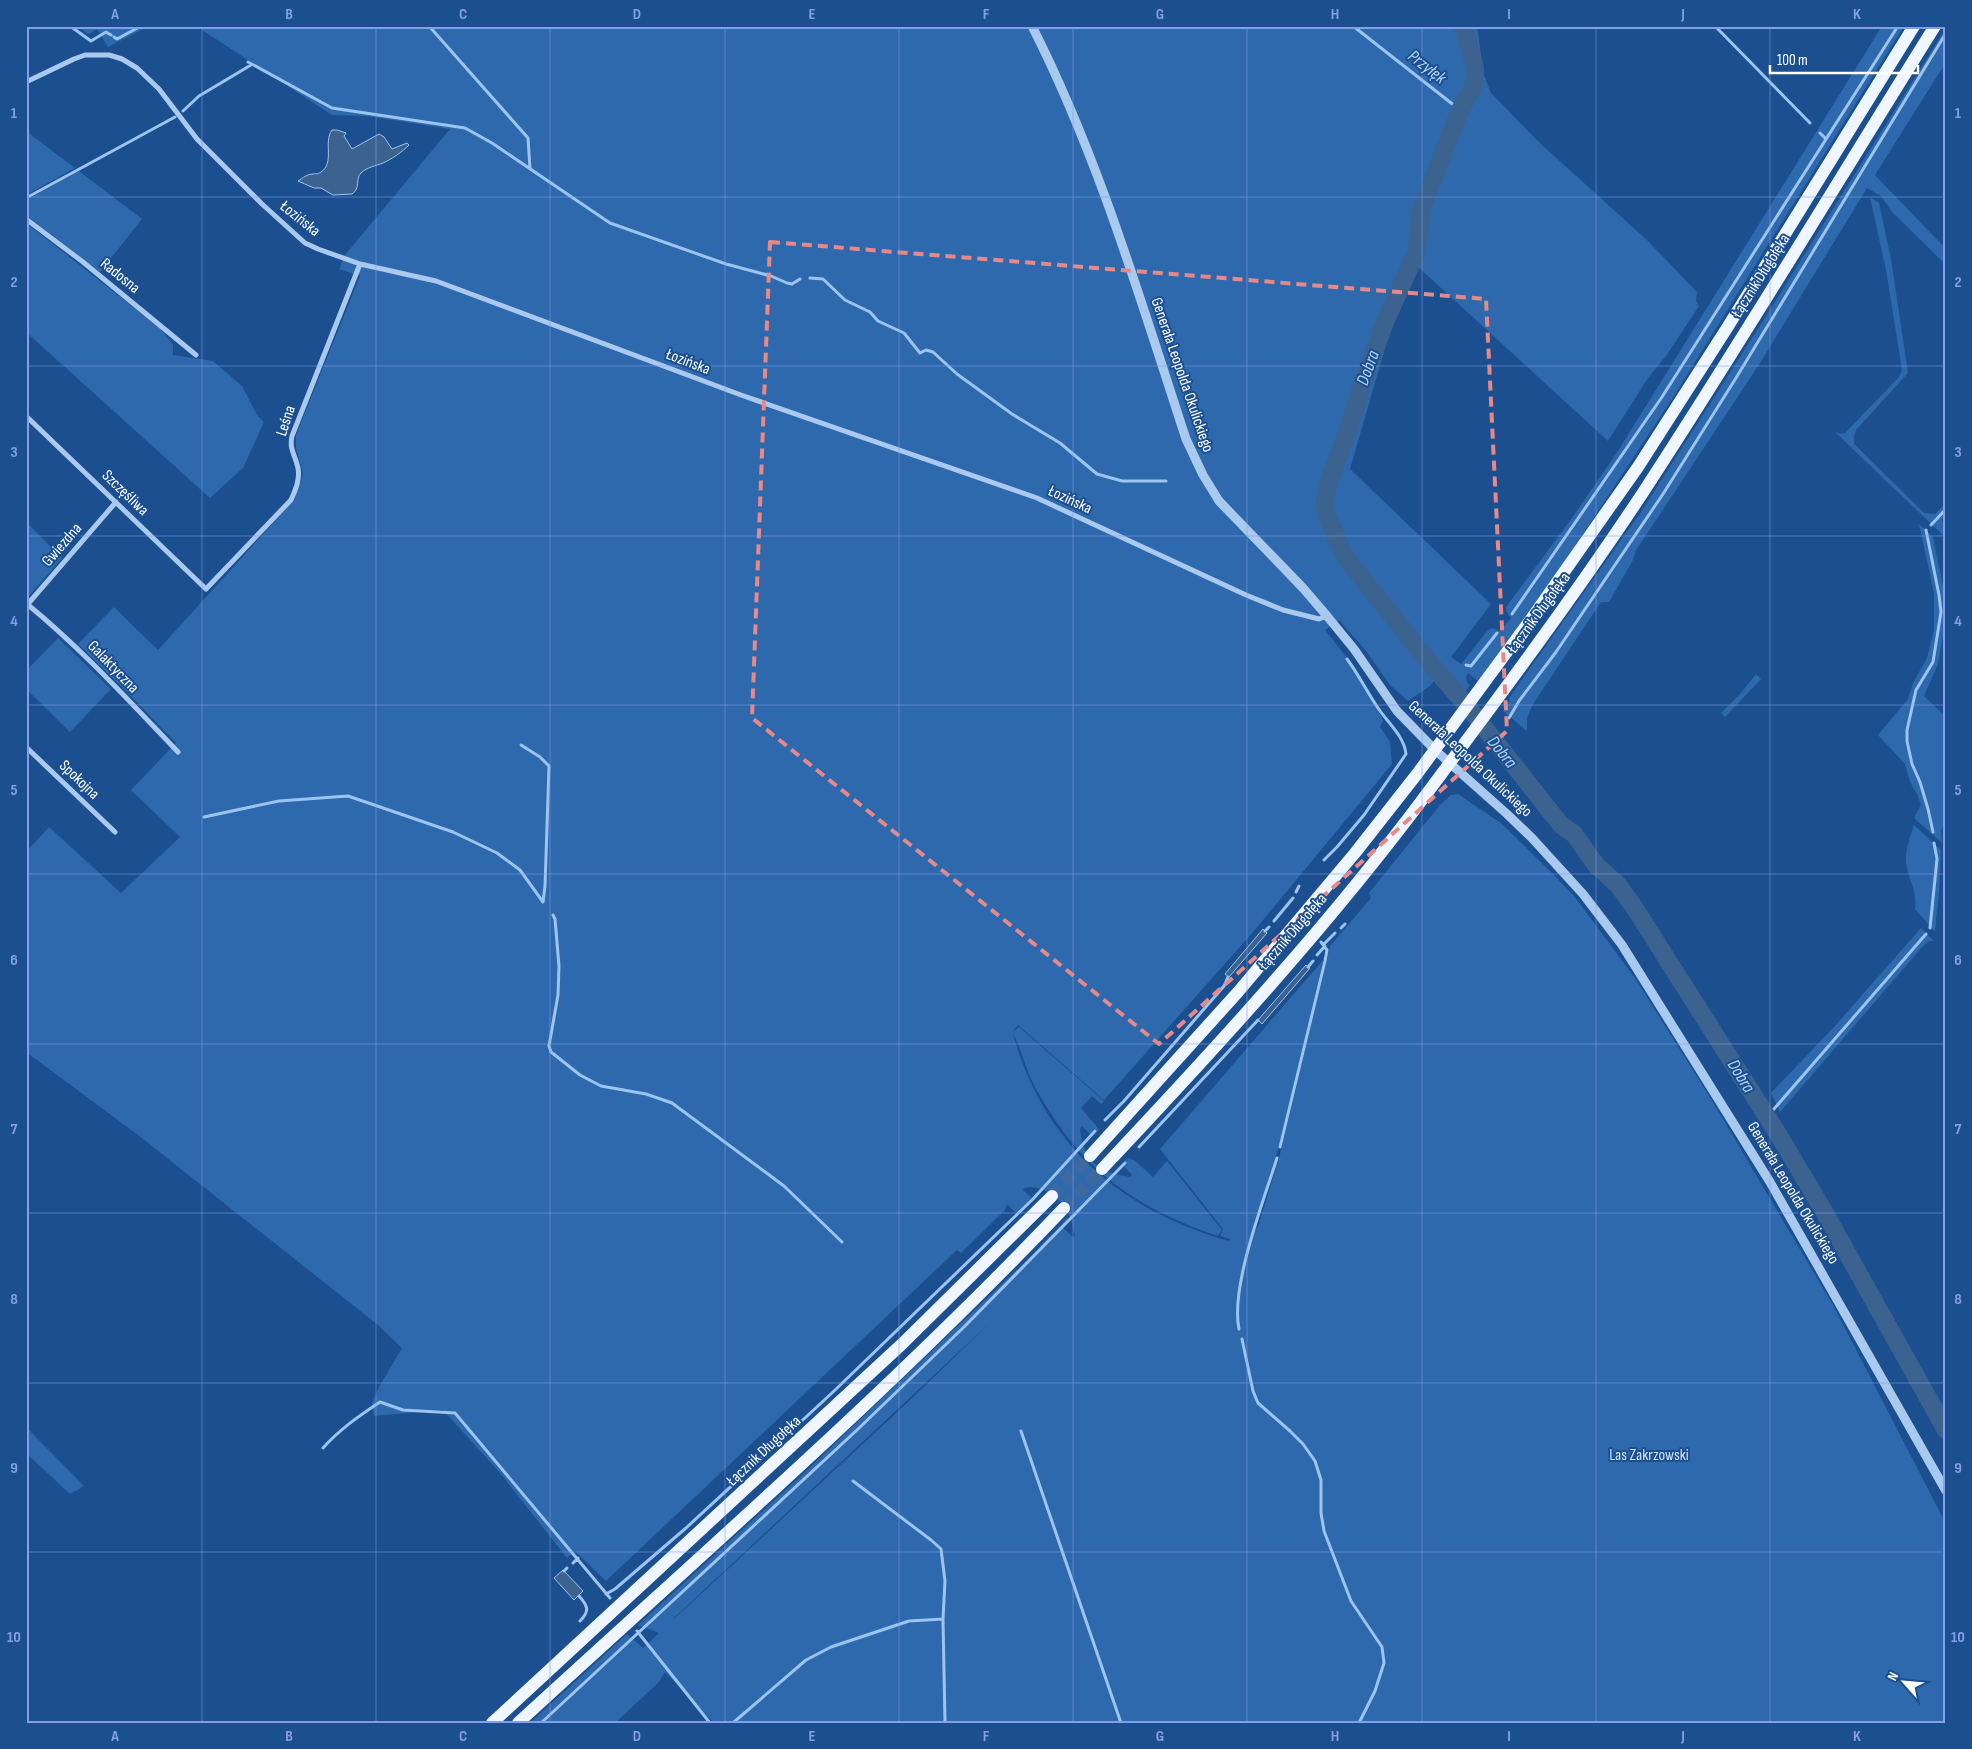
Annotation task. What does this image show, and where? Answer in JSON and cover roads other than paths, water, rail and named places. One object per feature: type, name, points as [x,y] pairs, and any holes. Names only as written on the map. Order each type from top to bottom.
[{"type":"main road","name":"Łącznik Długołęka","points":[[1090,1156],[1196,1041],[1279,946],[1435,750],[1482,686],[1638,467],[1727,328],[1914,26]]},
{"type":"main road","name":"Łącznik Długołęka","points":[[1102,1168],[1231,1028],[1314,933],[1391,839],[1495,701],[1587,574],[1678,439],[1935,26]]},
{"type":"main road","name":"Łącznik Długołęka","points":[[492,1723],[902,1344],[1052,1196]]},
{"type":"main road","name":"Łącznik Długołęka","points":[[518,1723],[877,1392],[990,1284],[1064,1208]]},
{"type":"street","name":"Generała Leopolda Okulickiego","points":[[1032,26],[1069,102],[1106,196],[1186,439],[1195,460],[1219,502],[1328,616],[1354,649],[1397,711],[1435,750],[1508,814],[1545,852],[1582,894],[1622,946],[1770,1182],[1946,1491]]},
{"type":"street","name":"Łozińska","points":[[26,82],[74,59],[94,54],[109,55],[122,59],[137,68],[160,89],[197,139],[262,204],[305,243],[337,258],[436,281],[740,395],[1037,498],[1274,606],[1312,618],[1319,619],[1328,616]]},
{"type":"street","name":"Radosna","points":[[26,219],[83,262],[196,355]]},
{"type":"street","name":"Leśna","points":[[206,589],[291,500],[298,485],[298,469],[290,446],[292,436],[360,264]]},
{"type":"street","name":"Szczęśliwa","points":[[26,416],[206,589]]},
{"type":"street","name":"Gwiezdna","points":[[27,604],[116,502]]},
{"type":"street","name":"Galaktyczna","points":[[27,604],[59,630],[89,659],[178,752]]},
{"type":"street","name":"Spokojna","points":[[26,747],[115,832]]},
{"type":"waterway","points":[[70,26],[91,41],[106,32],[111,35]]},
{"type":"waterway","points":[[114,37],[117,39],[141,26]]},
{"type":"waterway","points":[[429,26],[528,138],[530,169]]},
{"type":"waterway","name":"Przyłęk","points":[[1353,26],[1460,110]]},
{"type":"waterway","name":"Dobra","points":[[1461,26],[1465,32],[1475,68],[1475,80],[1472,90],[1460,110],[1421,210],[1417,251],[1385,322],[1363,382],[1328,484],[1325,502],[1326,514],[1346,558],[1433,667],[1468,707],[1561,825],[1574,834],[1596,865],[1618,885],[1634,907],[1778,1134],[1822,1208],[1946,1430]]},
{"type":"waterway","points":[[1715,26],[1810,123]]},
{"type":"waterway","points":[[1512,614],[1662,397],[1898,26]]},
{"type":"waterway","points":[[1509,718],[1663,494],[1736,378],[1946,33]]},
{"type":"waterway","points":[[248,62],[332,108],[465,128],[492,143],[610,223],[726,264],[771,276],[787,283],[792,284],[800,279]]},
{"type":"waterway","points":[[183,111],[199,96],[251,65]]},
{"type":"waterway","points":[[26,198],[175,117]]},
{"type":"waterway","points":[[1820,133],[1826,139]]},
{"type":"waterway","points":[[810,278],[823,279],[845,300],[870,312],[878,321],[904,333],[920,353],[926,350],[933,352],[957,374],[1012,414],[1060,443],[1097,474],[1122,481],[1166,481]]},
{"type":"waterway","points":[[1931,525],[1946,509]]},
{"type":"waterway","points":[[1926,530],[1941,612],[1933,662],[1916,690],[1907,730],[1907,741],[1912,764],[1920,782],[1933,832]]},
{"type":"waterway","points":[[1466,665],[1471,666],[1497,633]]},
{"type":"waterway","points":[[1324,860],[1364,815],[1406,754],[1399,735],[1378,708],[1347,659]]},
{"type":"waterway","points":[[521,745],[540,757],[549,766],[543,902]]},
{"type":"waterway","points":[[204,817],[279,801],[348,796],[453,832],[497,853],[520,870],[543,902]]},
{"type":"waterway","points":[[1930,928],[1937,859],[1934,843]]},
{"type":"waterway","points":[[1296,892],[1299,886]]},
{"type":"waterway","points":[[1274,921],[1293,898]]},
{"type":"waterway","points":[[553,915],[555,919],[559,966],[558,995],[549,1046],[551,1052],[580,1075],[601,1086],[646,1094],[672,1103],[784,1186],[842,1242]]},
{"type":"waterway","points":[[1341,928],[1345,924]]},
{"type":"waterway","points":[[1265,931],[1269,927]]},
{"type":"waterway","points":[[1324,944],[1335,933]]},
{"type":"waterway","points":[[1767,1117],[1926,934]]},
{"type":"waterway","points":[[1280,1147],[1325,961],[1327,950],[1321,942]]},
{"type":"waterway","points":[[1317,955],[1325,946]]},
{"type":"waterway","points":[[1308,967],[1313,961]]},
{"type":"waterway","points":[[1105,1120],[1124,1101],[1224,986],[1228,977]]},
{"type":"waterway","points":[[1139,1147],[1258,1020]]},
{"type":"waterway","points":[[606,1594],[615,1589],[686,1528],[833,1392],[1033,1199],[1095,1131]]},
{"type":"waterway","points":[[1239,1329],[1239,1290],[1257,1219],[1277,1158]]},
{"type":"waterway","points":[[541,1723],[857,1430],[964,1327],[1125,1163]]},
{"type":"waterway","points":[[1242,1339],[1253,1391],[1258,1403],[1303,1444],[1315,1461],[1321,1480],[1321,1513],[1324,1531],[1351,1601],[1382,1647],[1384,1663],[1375,1691],[1359,1723]]},
{"type":"waterway","points":[[323,1448],[343,1429],[380,1402],[403,1410],[455,1413],[610,1598]]},
{"type":"waterway","points":[[1021,1431],[1121,1723]]},
{"type":"waterway","points":[[853,1481],[941,1549],[945,1581],[943,1619],[945,1723]]},
{"type":"waterway","points":[[573,1563],[578,1558]]},
{"type":"waterway","points":[[564,1571],[567,1568]]},
{"type":"waterway","points":[[579,1596],[587,1608],[580,1621]]},
{"type":"waterway","points":[[734,1722],[806,1660],[831,1647],[909,1621],[943,1619]]},
{"type":"waterway","points":[[637,1631],[710,1723]]},
{"type":"tunnel","points":[[1052,1196],[1090,1156]]},
{"type":"tunnel","points":[[1064,1208],[1102,1169]]},
{"type":"park label","name":"Las Zakrzowski","points":[[1649,1455]]}]
